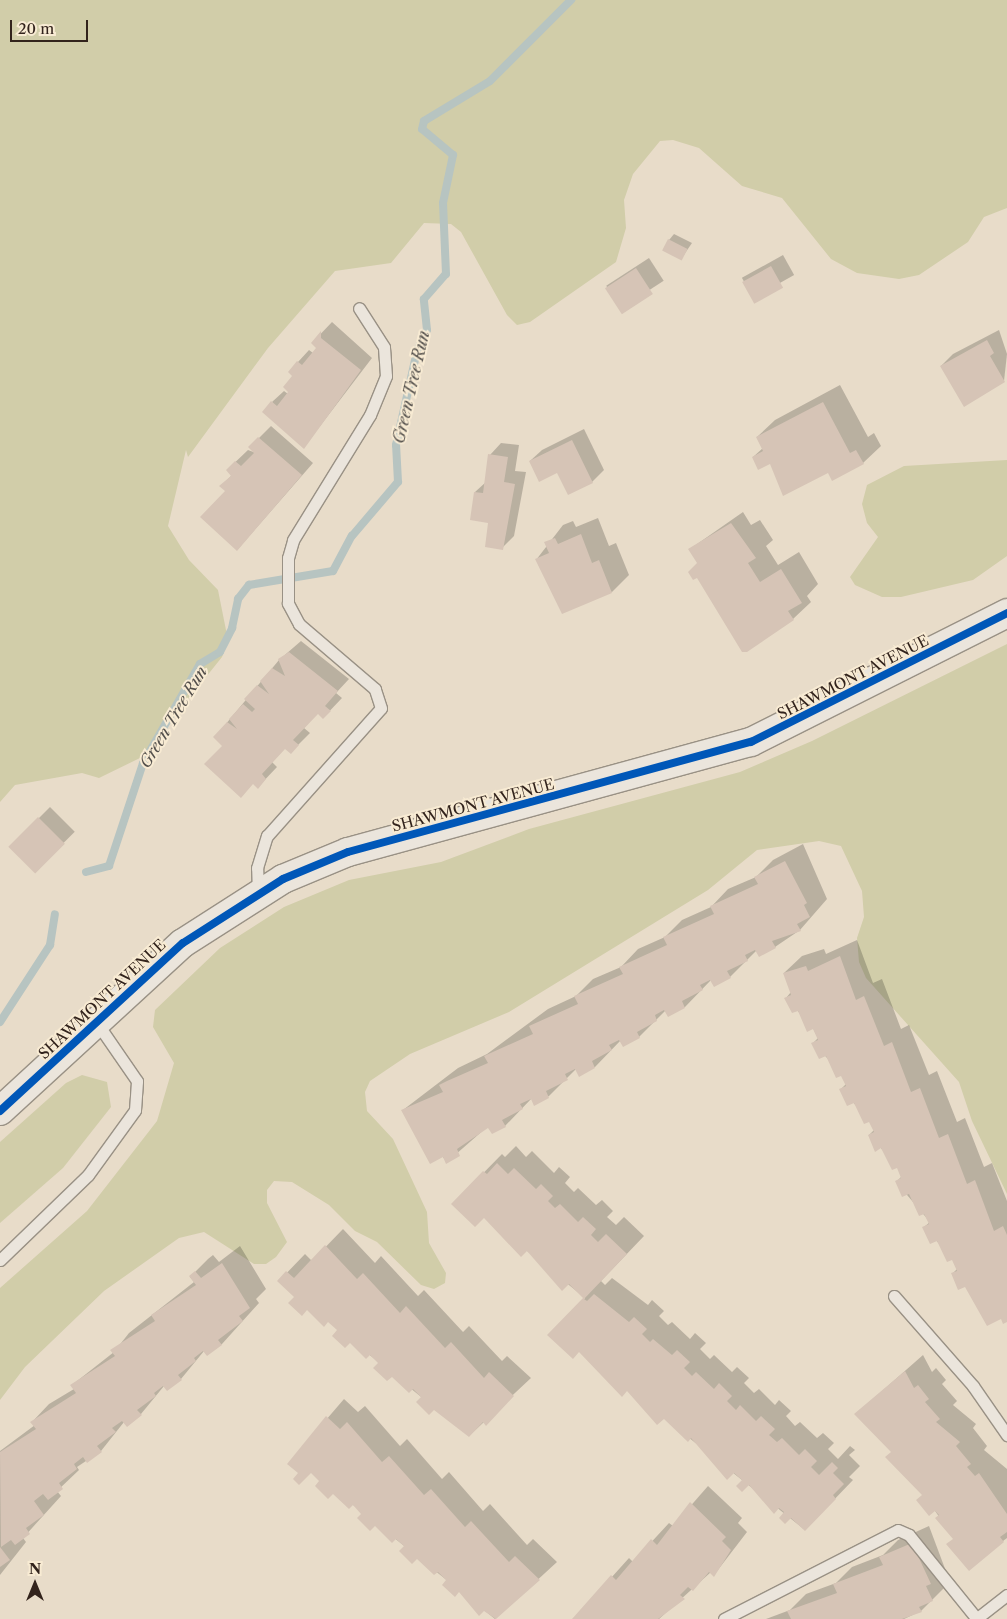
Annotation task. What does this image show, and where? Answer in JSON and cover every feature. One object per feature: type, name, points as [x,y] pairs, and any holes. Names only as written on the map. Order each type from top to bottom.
[{"type":"main road","name":"SHAWMONT AVENUE","points":[[0,1112],[183,943],[258,892],[348,852],[751,742],[1007,613]]},
{"type":"lane","points":[[258,892],[256,868],[267,836],[381,708],[375,689],[299,624],[288,603],[288,558],[302,524],[382,391],[384,347],[359,308]]},
{"type":"lane","points":[[0,1260],[88,1175],[135,1110],[137,1081],[98,1023]]},
{"type":"lane","points":[[894,1296],[973,1386],[1007,1435]]},
{"type":"lane","points":[[724,1619],[898,1530],[909,1535],[977,1619],[1007,1595]]},
{"type":"shaded area","points":[[0,0],[1007,0],[1007,208],[984,217],[968,242],[919,275],[899,279],[857,273],[831,259],[782,198],[742,186],[699,148],[673,140],[660,141],[633,174],[624,200],[626,228],[616,262],[530,322],[517,325],[507,315],[461,232],[451,224],[424,223],[391,263],[335,271],[268,348],[188,457],[186,450],[168,526],[189,560],[218,590],[228,640],[222,657],[142,757],[99,778],[82,773],[15,785],[0,802]]},
{"type":"shaded area","points":[[1007,460],[1007,556],[973,580],[901,597],[882,597],[855,585],[850,577],[878,537],[867,523],[862,504],[867,485],[904,466]]},
{"type":"shaded area","points":[[1007,644],[1007,1194],[972,1121],[959,1082],[866,978],[859,962],[857,938],[864,917],[862,891],[841,846],[819,841],[757,850],[708,890],[509,1012],[410,1054],[370,1081],[365,1092],[367,1111],[393,1139],[427,1212],[429,1243],[446,1273],[445,1283],[434,1289],[421,1285],[377,1242],[355,1231],[329,1205],[292,1182],[274,1181],[267,1190],[267,1203],[287,1242],[276,1257],[266,1264],[254,1264],[204,1232],[179,1238],[104,1291],[25,1367],[0,1400],[0,1288],[87,1211],[157,1121],[174,1063],[153,1027],[155,1010],[220,948],[284,907],[349,880],[441,862],[529,829],[740,772],[812,741]]},
{"type":"shaded area","points":[[82,1075],[107,1082],[111,1107],[63,1168],[0,1223],[0,1142],[66,1083]]},
{"type":"building","points":[[668,239],[688,249],[682,261],[662,251]]},
{"type":"building","points":[[771,266],[783,288],[754,304],[742,282]]},
{"type":"building","points":[[636,268],[653,294],[622,314],[605,288]]},
{"type":"building","points":[[321,331],[321,338],[361,370],[304,449],[262,412],[271,401],[277,406],[288,392],[283,387],[292,376],[288,372],[297,361],[302,365],[316,348],[311,343]]},
{"type":"building","points":[[987,340],[994,353],[990,356],[1005,382],[964,407],[940,366]]},
{"type":"building","points":[[823,402],[850,453],[856,450],[864,464],[832,481],[828,473],[783,496],[770,464],[758,470],[752,457],[763,451],[756,437]]},
{"type":"building","points":[[258,437],[302,475],[237,551],[200,517],[225,491],[219,486],[231,476],[226,470],[235,461],[241,466],[254,453],[248,447]]},
{"type":"building","points":[[572,440],[593,483],[568,495],[557,473],[539,482],[529,461]]},
{"type":"building","points":[[488,454],[508,457],[504,482],[515,484],[503,550],[485,547],[488,523],[470,520],[474,492],[483,493]]},
{"type":"building","points":[[731,523],[756,558],[748,563],[760,582],[781,569],[802,603],[788,611],[794,620],[747,652],[742,652],[697,578],[693,580],[688,572],[697,563],[688,549]]},
{"type":"building","points":[[581,534],[592,563],[599,560],[612,593],[562,614],[535,559],[549,553],[544,542],[555,538],[558,544]]},
{"type":"building","points":[[289,652],[338,691],[325,706],[331,711],[323,719],[318,714],[293,740],[299,745],[291,754],[285,749],[262,774],[266,779],[258,789],[253,784],[241,798],[204,764],[222,746],[213,737],[227,722],[237,729],[229,719],[243,704],[252,712],[255,709],[244,699],[257,685],[269,694],[260,681],[272,668],[285,676],[278,659]]},
{"type":"building","points":[[38,817],[65,844],[35,874],[8,847]]},
{"type":"building","points":[[785,861],[807,903],[804,905],[810,917],[797,924],[801,931],[772,941],[776,948],[759,957],[755,950],[745,955],[748,961],[727,971],[731,978],[714,987],[710,980],[700,985],[703,990],[682,1001],[685,1008],[668,1017],[664,1010],[655,1015],[657,1021],[637,1032],[640,1038],[623,1047],[619,1040],[609,1045],[612,1050],[592,1061],[595,1068],[579,1077],[575,1069],[565,1074],[568,1080],[546,1091],[549,1098],[534,1106],[531,1099],[520,1104],[523,1109],[502,1120],[506,1127],[492,1134],[488,1128],[457,1149],[460,1156],[446,1164],[443,1157],[430,1164],[401,1110],[443,1092],[439,1085],[488,1063],[484,1056],[533,1034],[529,1026],[578,1004],[574,996],[623,974],[619,967],[667,945],[663,937],[714,914],[710,906],[758,884],[754,877]]},
{"type":"building","points":[[840,956],[856,1000],[864,996],[884,1046],[892,1042],[911,1092],[920,1088],[939,1138],[948,1134],[967,1184],[975,1180],[994,1231],[1003,1226],[1007,1235],[1007,1322],[1003,1324],[1001,1319],[987,1326],[965,1287],[958,1290],[951,1273],[957,1271],[952,1260],[947,1262],[937,1241],[930,1244],[922,1227],[929,1224],[924,1214],[919,1216],[909,1194],[902,1197],[895,1181],[901,1178],[897,1168],[892,1170],[881,1148],[875,1152],[868,1135],[874,1132],[869,1122],[864,1124],[854,1103],[847,1106],[839,1089],[846,1086],[841,1076],[836,1078],[826,1056],[819,1059],[811,1043],[818,1040],[813,1029],[807,1032],[798,1011],[792,1013],[784,998],[791,995],[783,973],[806,966],[808,971]]},
{"type":"building","points":[[497,1163],[508,1174],[514,1168],[536,1189],[541,1184],[553,1196],[548,1201],[555,1208],[560,1204],[578,1222],[583,1217],[596,1229],[591,1235],[598,1242],[606,1234],[627,1254],[584,1299],[587,1301],[594,1294],[629,1322],[634,1317],[647,1329],[642,1334],[650,1342],[653,1339],[672,1355],[677,1350],[690,1362],[684,1368],[692,1376],[696,1372],[714,1389],[719,1383],[732,1396],[727,1401],[736,1410],[740,1405],[756,1421],[761,1416],[775,1429],[769,1435],[777,1442],[782,1438],[799,1455],[805,1449],[817,1461],[811,1467],[819,1475],[832,1462],[838,1468],[833,1473],[844,1484],[833,1495],[836,1499],[805,1531],[791,1518],[785,1524],[779,1518],[784,1512],[779,1508],[774,1514],[749,1485],[742,1492],[736,1486],[742,1480],[734,1473],[727,1480],[691,1438],[688,1442],[664,1419],[657,1425],[627,1391],[622,1397],[579,1352],[573,1359],[547,1335],[583,1298],[569,1284],[562,1291],[527,1251],[521,1257],[484,1218],[475,1227],[451,1204],[483,1171],[487,1174]]},
{"type":"building","points":[[325,1245],[357,1279],[363,1273],[400,1313],[406,1306],[445,1348],[451,1342],[484,1378],[489,1372],[514,1396],[486,1426],[483,1422],[469,1437],[434,1410],[429,1415],[416,1402],[421,1397],[413,1389],[409,1393],[392,1377],[387,1381],[373,1368],[378,1363],[370,1355],[366,1359],[350,1343],[345,1348],[332,1336],[337,1330],[328,1322],[324,1327],[307,1310],[302,1316],[288,1303],[294,1297],[277,1281],[286,1271],[294,1278]]},
{"type":"building","points":[[222,1263],[250,1308],[239,1316],[243,1321],[218,1340],[222,1345],[207,1356],[203,1351],[194,1358],[196,1361],[178,1375],[182,1380],[167,1391],[163,1386],[154,1393],[156,1396],[137,1410],[142,1415],[127,1427],[122,1421],[112,1428],[116,1432],[97,1446],[102,1452],[87,1463],[83,1457],[74,1464],[77,1469],[59,1483],[63,1489],[48,1500],[43,1494],[34,1501],[44,1515],[26,1528],[30,1534],[15,1545],[11,1540],[1,1547],[0,1452],[36,1429],[30,1422],[76,1393],[70,1385],[115,1356],[110,1350],[155,1321],[151,1315],[196,1285],[189,1276],[195,1271],[201,1278]]},
{"type":"building","points":[[905,1371],[914,1388],[918,1385],[929,1399],[925,1402],[940,1419],[936,1422],[960,1442],[956,1446],[971,1464],[967,1467],[975,1476],[979,1473],[1007,1514],[1007,1532],[1000,1537],[1004,1542],[969,1571],[946,1544],[953,1539],[935,1518],[939,1515],[935,1511],[929,1516],[916,1500],[922,1495],[885,1457],[891,1452],[854,1414]]},
{"type":"building","points":[[326,1416],[340,1429],[347,1422],[382,1462],[389,1456],[424,1495],[431,1489],[465,1527],[471,1521],[509,1562],[515,1556],[540,1580],[496,1619],[484,1611],[479,1616],[459,1592],[455,1597],[442,1585],[446,1580],[438,1572],[434,1575],[417,1559],[412,1564],[399,1551],[404,1546],[396,1539],[392,1543],[375,1526],[370,1531],[357,1518],[361,1514],[353,1505],[349,1509],[333,1494],[328,1499],[315,1486],[319,1481],[311,1473],[299,1485],[293,1479],[298,1473],[287,1464]]},
{"type":"building","points":[[690,1502],[726,1537],[722,1541],[731,1550],[714,1577],[709,1572],[693,1591],[688,1587],[680,1595],[685,1599],[658,1619],[572,1619],[611,1575],[616,1580],[651,1539],[657,1545]]},
{"type":"building","points":[[912,1543],[931,1584],[926,1586],[933,1601],[919,1607],[922,1612],[902,1619],[791,1619],[787,1611],[837,1593],[833,1584],[883,1565],[879,1557]]},
{"type":"building","points":[[0,1547],[10,1560],[0,1567]]},
{"type":"waterway","name":"Green Tree Run","points":[[86,872],[109,866],[143,763],[200,664],[220,652],[232,628],[238,599],[249,585],[333,571],[352,536],[398,482],[396,445],[417,351],[427,330],[424,299],[446,274],[443,203],[453,155],[422,129],[424,121],[490,81],[571,0]]},
{"type":"waterway","name":"Green Tree Run","points":[[0,1022],[50,945],[55,914]]},
{"type":"cycle path","points":[[0,1111],[183,943],[283,879],[348,852],[751,742],[1007,613]]}]
